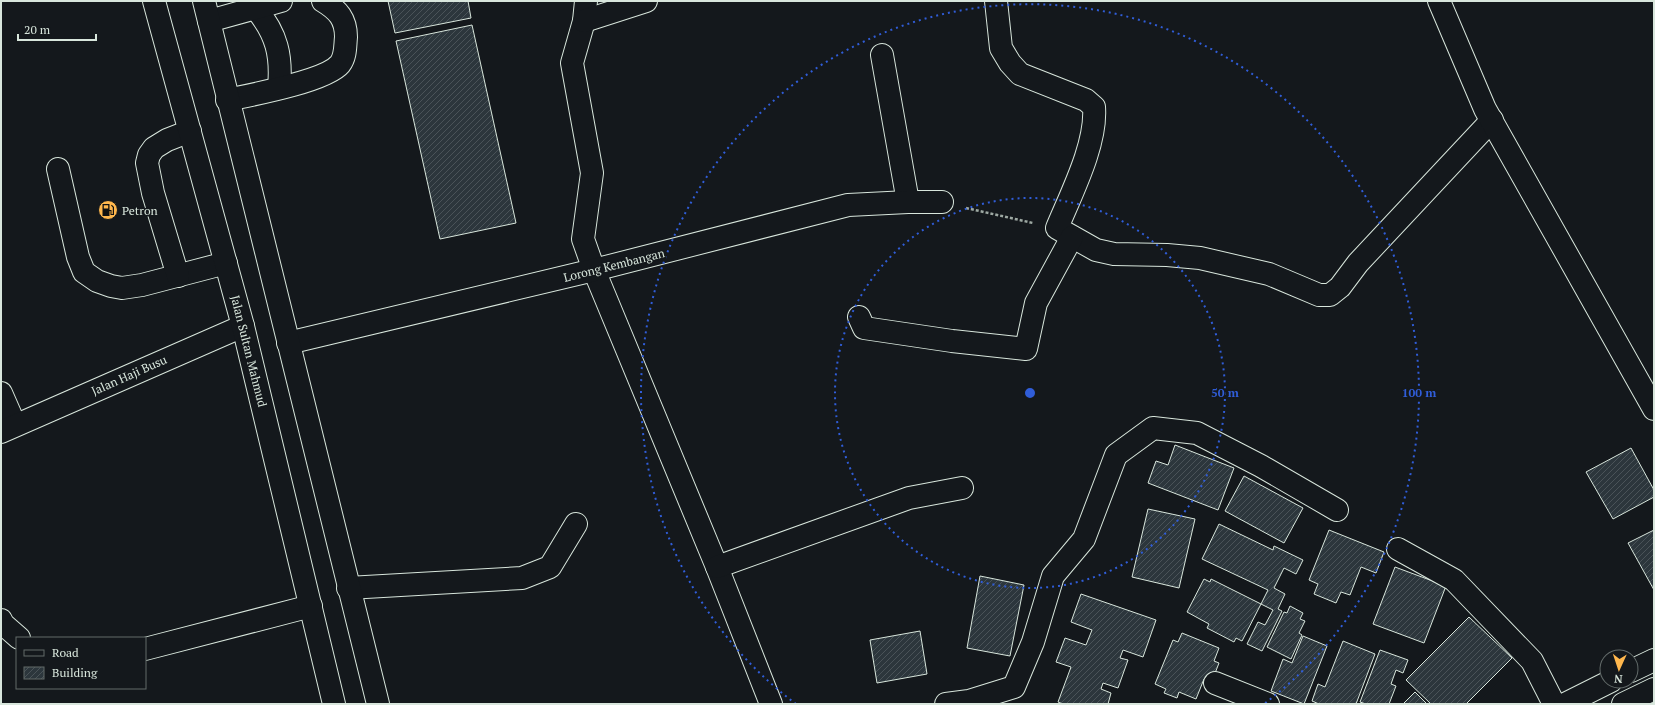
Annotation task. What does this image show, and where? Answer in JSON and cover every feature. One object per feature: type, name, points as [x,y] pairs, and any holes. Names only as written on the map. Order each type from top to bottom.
[{"type":"main road","name":"Jalan Sultan Mahmud","points":[[154,1],[243,326],[334,704]]},
{"type":"main road","points":[[282,1],[256,9],[207,11],[227,100],[378,704]]},
{"type":"main road","points":[[227,100],[280,88],[330,72],[340,64],[345,51],[346,33],[343,20],[336,9],[323,1]]},
{"type":"main road","points":[[646,1],[585,11],[572,63],[592,173],[584,239],[594,270],[718,567],[771,704]]},
{"type":"main road","points":[[859,317],[864,328],[952,341],[1026,349],[1036,303],[1065,233],[1089,148],[1095,118],[1094,107],[1086,100],[1020,74],[1010,63],[1001,48],[996,1]]},
{"type":"main road","points":[[1439,1],[1485,109],[1654,409]]},
{"type":"main road","points":[[256,9],[271,29],[276,43],[280,66],[280,88]]},
{"type":"main road","points":[[882,55],[908,202]]},
{"type":"main road","points":[[1065,233],[1096,250],[1114,254],[1167,255],[1200,258],[1269,274],[1319,295],[1330,295],[1340,287],[1358,262],[1492,120]]},
{"type":"main road","points":[[178,276],[153,193],[147,163],[149,155],[154,148],[168,140],[190,131]]},
{"type":"main road","points":[[58,168],[78,257],[84,272],[97,281],[122,288],[142,285],[226,263]]},
{"type":"main road","name":"Lorong Kembangan","points":[[288,343],[594,270],[848,205],[942,202]]},
{"type":"main road","name":"Jalan Haji Busu","points":[[1,393],[8,428],[243,326]]},
{"type":"main road","points":[[946,704],[969,701],[1014,688],[1033,642],[1053,576],[1084,539],[1116,455],[1153,428],[1197,433],[1261,466],[1337,510]]},
{"type":"main road","points":[[718,567],[909,498],[962,488]]},
{"type":"main road","points":[[348,588],[522,578],[550,567],[576,524]]},
{"type":"main road","points":[[1398,549],[1454,580],[1532,661],[1554,704]]},
{"type":"main road","points":[[146,649],[311,606]]},
{"type":"main road","points":[[1,620],[3,624],[18,637]]},
{"type":"main road","points":[[1639,667],[1654,660]]},
{"type":"main road","points":[[1215,682],[1268,704]]},
{"type":"main road","points":[[1565,704],[1599,687]]},
{"type":"main road","points":[[1623,704],[1654,689]]},
{"type":"path","points":[[942,202],[1065,233]]},
{"type":"building","points":[[388,1],[468,1],[471,18],[395,33]]},
{"type":"building","points":[[472,25],[516,223],[440,239],[396,41]]},
{"type":"building","points":[[1175,445],[1234,468],[1218,510],[1148,483],[1156,461],[1168,465]]},
{"type":"building","points":[[1631,448],[1654,490],[1654,497],[1613,519],[1586,472]]},
{"type":"building","points":[[1244,476],[1303,508],[1284,543],[1225,511]]},
{"type":"building","points":[[1148,509],[1195,519],[1179,588],[1132,577]]},
{"type":"building","points":[[1219,524],[1273,550],[1274,546],[1303,560],[1296,574],[1284,568],[1274,588],[1285,594],[1278,609],[1282,611],[1262,651],[1247,644],[1258,622],[1265,625],[1273,610],[1261,604],[1268,590],[1202,559]]},
{"type":"building","points":[[1329,530],[1384,552],[1376,573],[1361,567],[1350,595],[1341,592],[1336,603],[1314,594],[1318,584],[1309,580]]},
{"type":"building","points":[[1654,530],[1654,590],[1628,543]]},
{"type":"building","points":[[1395,567],[1446,586],[1424,643],[1373,624]]},
{"type":"building","points":[[980,576],[1024,585],[1010,656],[967,648]]},
{"type":"building","points":[[1204,579],[1210,582],[1211,579],[1261,604],[1242,641],[1236,638],[1234,642],[1207,628],[1209,624],[1187,612]]},
{"type":"building","points":[[1081,594],[1156,620],[1143,657],[1123,650],[1120,658],[1128,660],[1118,688],[1103,683],[1101,689],[1111,693],[1108,704],[1063,704],[1058,702],[1071,667],[1056,662],[1065,638],[1086,645],[1092,630],[1071,622]]},
{"type":"building","points":[[1290,606],[1303,613],[1300,619],[1305,621],[1299,633],[1302,635],[1291,659],[1267,647],[1284,612],[1287,613]]},
{"type":"building","points":[[1469,617],[1512,658],[1466,704],[1431,704],[1406,680]]},
{"type":"building","points":[[920,631],[927,674],[877,683],[870,640]]},
{"type":"building","points":[[1182,633],[1219,648],[1214,661],[1219,663],[1212,681],[1204,679],[1196,699],[1179,692],[1177,698],[1164,693],[1166,689],[1155,684],[1173,640],[1178,642]]},
{"type":"building","points":[[1303,636],[1327,646],[1304,704],[1271,691],[1283,659],[1292,663]]},
{"type":"building","points":[[1343,641],[1375,654],[1356,704],[1319,704],[1312,701],[1318,684],[1325,687]]},
{"type":"building","points":[[1380,650],[1408,660],[1403,673],[1396,670],[1391,684],[1396,686],[1389,704],[1366,704],[1360,702]]},
{"type":"building","points":[[1415,692],[1427,704],[1403,704]]},
{"type":"place","name":"Petron","points":[[108,210]]}]
